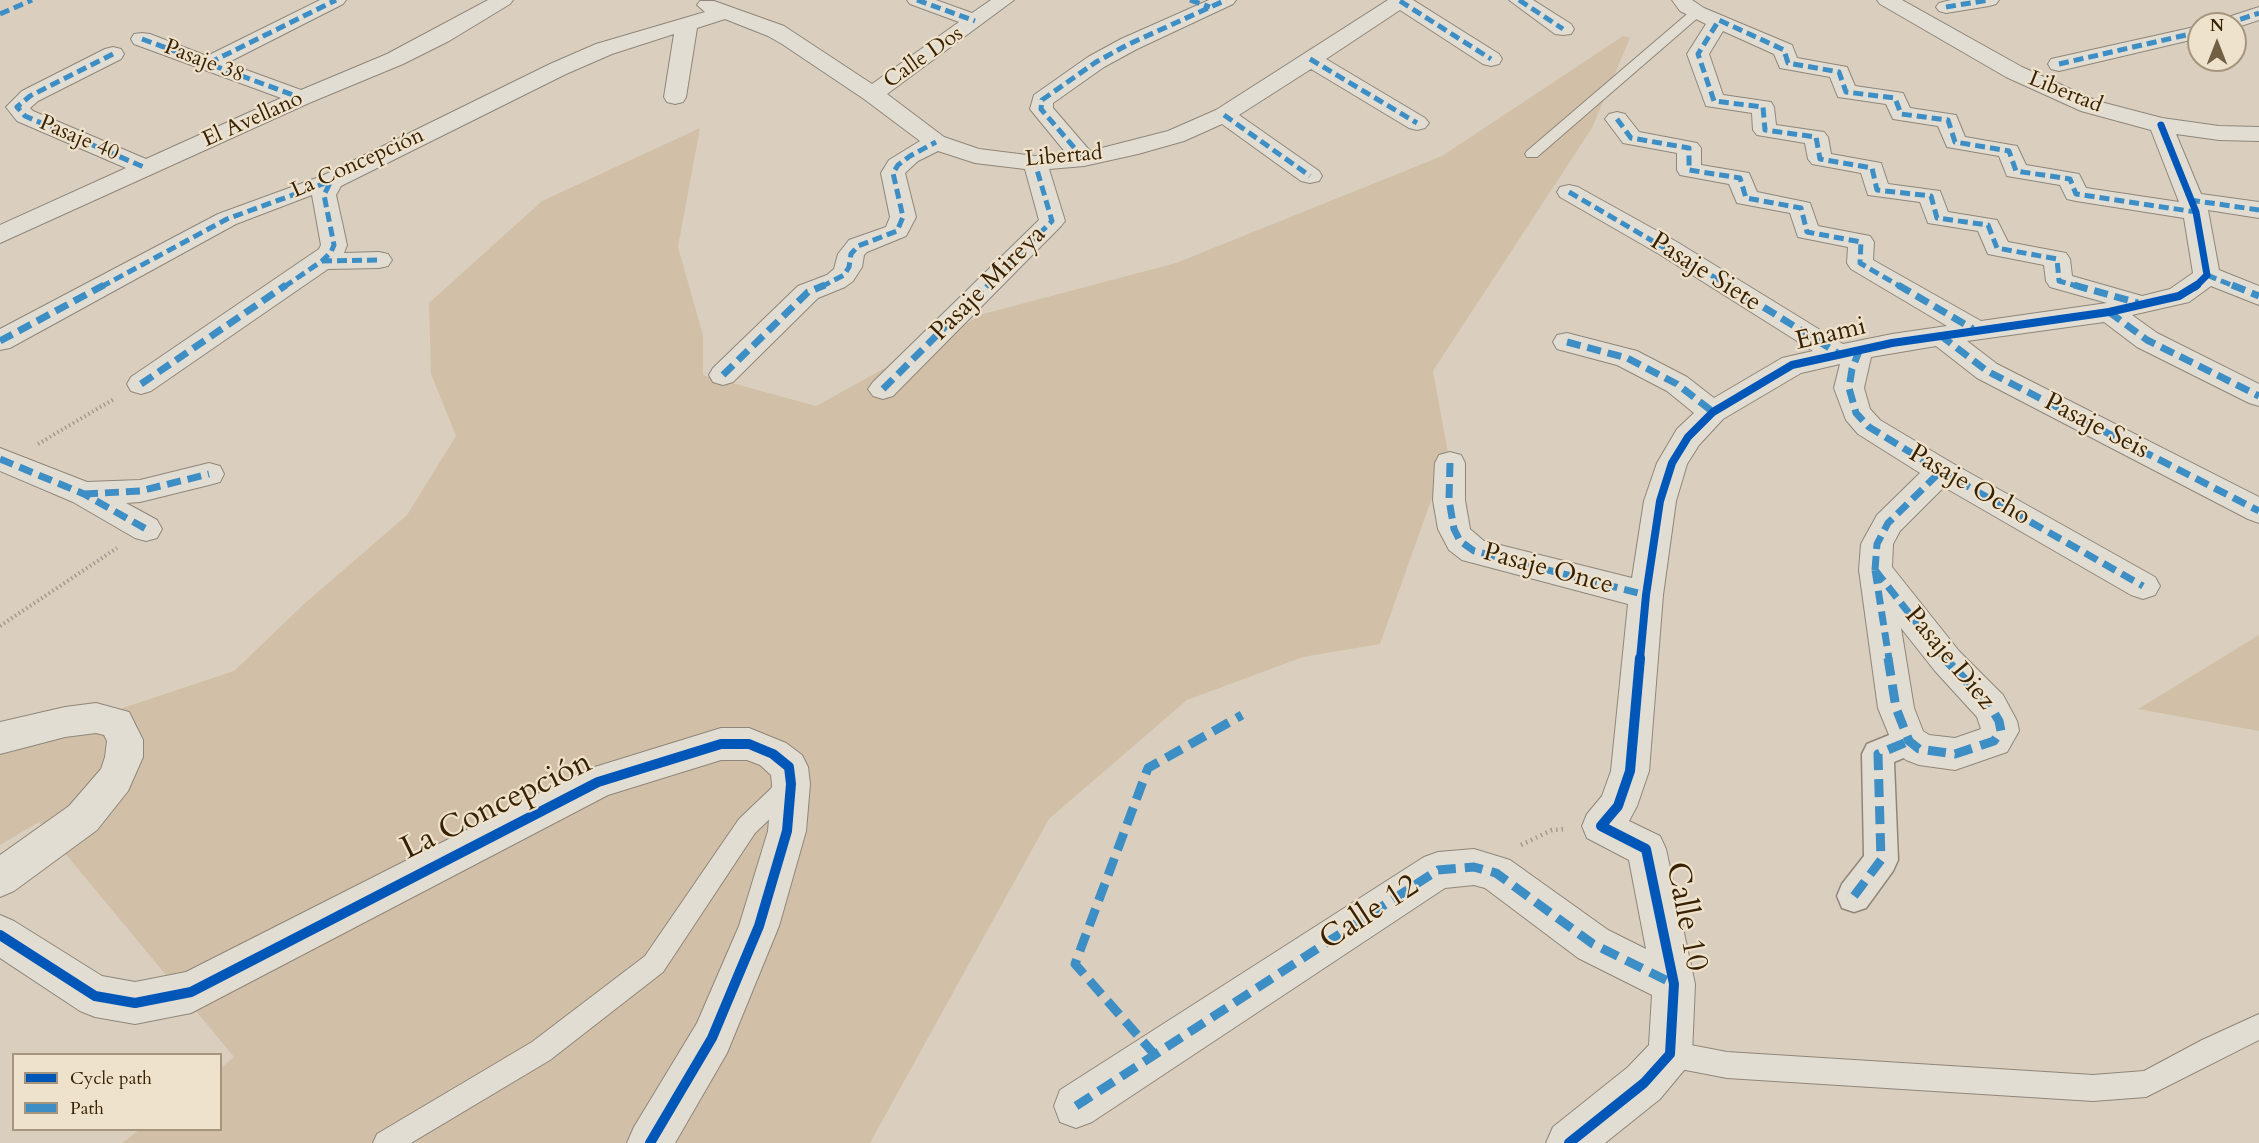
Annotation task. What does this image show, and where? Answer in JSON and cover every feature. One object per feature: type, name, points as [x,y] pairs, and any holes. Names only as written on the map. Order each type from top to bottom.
[{"type":"street","points":[[209,63],[336,0]]},
{"type":"street","name":"Libertad","points":[[693,0],[776,31],[790,39],[872,94],[936,142],[975,156],[1035,163],[1084,159],[1131,149],[1176,136],[1224,115],[1401,0]]},
{"type":"street","points":[[917,0],[975,21]]},
{"type":"street","name":"Calle Dos","points":[[872,94],[1005,0]]},
{"type":"street","points":[[1401,0],[1491,59]]},
{"type":"street","points":[[1519,0],[1563,29]]},
{"type":"street","name":"Libertad","points":[[1887,0],[2048,89],[2089,106],[2161,125],[2219,133],[2259,134]]},
{"type":"street","points":[[1946,7],[1989,0]]},
{"type":"street","points":[[1084,159],[1041,109],[1042,100],[1096,62],[1209,2]]},
{"type":"street","points":[[462,3],[494,5]]},
{"type":"street","name":"El Avellano","points":[[0,235],[301,98],[395,59],[441,36],[494,5]]},
{"type":"street","points":[[2144,305],[2059,281],[2057,259],[1997,248],[1988,225],[1937,218],[1931,196],[1877,190],[1872,168],[1820,159],[1816,137],[1765,130],[1763,107],[1714,101],[1698,54],[1699,11],[1784,50],[1788,63],[1839,72],[1846,92],[1895,98],[1901,114],[1947,120],[1955,142],[2009,151],[2016,171],[2070,179],[2076,194],[2259,210]]},
{"type":"street","name":"La Concepción","points":[[0,341],[228,219],[331,180],[594,53],[726,12]]},
{"type":"street","points":[[675,97],[687,23]]},
{"type":"street","points":[[2059,64],[2187,35]]},
{"type":"street","name":"Pasaje 38","points":[[142,39],[301,98]]},
{"type":"street","name":"Pasaje 40","points":[[113,54],[30,96],[17,106],[25,116],[146,168]]},
{"type":"street","points":[[1310,59],[1418,123]]},
{"type":"street","points":[[1224,115],[1310,176]]},
{"type":"street","points":[[1617,118],[1631,138],[1689,148],[1689,170],[1740,178],[1746,198],[1801,208],[1807,232],[1861,242],[1860,263],[1973,329]]},
{"type":"street","points":[[2161,125],[2193,206],[2207,275],[2259,296]]},
{"type":"street","points":[[723,375],[808,292],[844,275],[849,267],[851,254],[858,246],[897,231],[903,217],[893,173],[898,165],[910,156],[936,142]]},
{"type":"street","name":"Pasaje Mireya","points":[[883,389],[1052,221],[1035,163]]},
{"type":"street","points":[[141,384],[322,261],[334,245],[324,195],[331,180]]},
{"type":"street","name":"Pasaje Siete","points":[[1569,192],[1850,352]]},
{"type":"street","points":[[322,261],[379,260]]},
{"type":"street","name":"Enami","points":[[1601,826],[1618,806],[1630,771],[1646,595],[1660,501],[1671,463],[1688,437],[1713,412],[1792,365],[1973,329],[2109,312],[2144,305],[2179,296],[2196,286],[2207,275]]},
{"type":"street","points":[[2109,312],[2147,340],[2259,396]]},
{"type":"street","name":"Pasaje Seis","points":[[1940,335],[1987,371],[2259,511]]},
{"type":"street","points":[[1567,342],[1627,358],[1677,384],[1713,412]]},
{"type":"street","name":"Pasaje Ocho","points":[[1850,352],[1852,369],[1850,388],[1856,414],[1869,427],[1941,471],[2143,586]]},
{"type":"street","points":[[2,463],[84,494],[146,529]]},
{"type":"street","name":"Pasaje Once","points":[[1450,463],[1449,500],[1454,528],[1460,541],[1474,551],[1646,595]]},
{"type":"street","name":"Pasaje Diez","points":[[1875,570],[1947,661],[1990,706],[1999,721],[2001,731],[1994,741],[1955,754],[1919,749],[1909,741],[1896,708],[1875,570],[1877,544],[1888,523],[1941,471]]},
{"type":"street","points":[[84,494],[140,491],[209,474]]},
{"type":"street","points":[[0,738],[65,722],[96,718],[116,723],[125,740],[124,757],[115,779],[83,818],[0,878]]},
{"type":"street","points":[[1854,896],[1881,860],[1878,754],[1909,741]]},
{"type":"street","name":"La Concepción","points":[[0,935],[95,996],[135,1003],[190,992],[598,782],[721,744],[749,744],[774,754],[789,767],[791,784],[787,831],[759,926],[711,1038],[650,1143]]},
{"type":"street","name":"Calle 10","points":[[1601,826],[1646,849],[1674,984],[1670,1054]]},
{"type":"street","name":"Calle 12","points":[[1076,1106],[1438,870],[1474,867],[1496,873],[1593,944],[1674,984]]},
{"type":"street","points":[[1569,1143],[1644,1083],[1670,1054]]},
{"type":"lane","points":[[1532,154],[1699,11]]},
{"type":"lane","points":[[386,1143],[541,1051],[654,964],[747,826],[791,784]]},
{"type":"lane","points":[[1670,1054],[1727,1065],[2093,1088],[2146,1084],[2211,1048],[2259,1027]]},
{"type":"path","points":[[2,463],[141,384]]},
{"type":"path","points":[[0,626],[146,529]]},
{"type":"path","points":[[1474,867],[1552,830],[1601,826]]},
{"type":"shaded area","points":[[1623,36],[1630,38],[1592,128],[1433,371],[1448,453],[1380,644],[1303,657],[1187,700],[1049,819],[870,1143],[122,1143],[138,1131],[222,1131],[222,1067],[234,1057],[39,822],[0,845],[0,749],[234,671],[304,604],[407,515],[456,436],[431,374],[429,303],[542,201],[700,128],[678,247],[703,335],[703,375],[816,406],[983,314],[1176,263],[1442,156]]},
{"type":"shaded area","points":[[2259,635],[2259,731],[2138,709]]},
{"type":"marked path","points":[[0,14],[32,0]]},
{"type":"marked path","points":[[209,63],[336,0]]},
{"type":"marked path","points":[[917,0],[975,21]]},
{"type":"marked path","points":[[1190,0],[1210,7]]},
{"type":"marked path","points":[[1084,159],[1041,109],[1042,100],[1096,62],[1129,44],[1226,0]]},
{"type":"marked path","points":[[1519,0],[1563,29]]},
{"type":"marked path","points":[[1946,7],[1989,0]]},
{"type":"marked path","points":[[1400,1],[1491,59]]},
{"type":"marked path","points":[[2247,17],[2259,13]]},
{"type":"marked path","points":[[2138,303],[2059,281],[2057,259],[1997,248],[1988,225],[1937,218],[1931,196],[1877,190],[1872,168],[1820,159],[1816,137],[1765,130],[1763,107],[1714,101],[1698,54],[1719,20],[1784,50],[1788,63],[1839,72],[1846,92],[1895,98],[1901,114],[1948,120],[1955,142],[2009,151],[2016,171],[2070,179],[2076,194],[2196,212]]},
{"type":"marked path","points":[[2059,64],[2187,35]]},
{"type":"marked path","points":[[142,39],[301,98]]},
{"type":"marked path","points":[[113,54],[30,96],[17,107],[25,116],[146,168]]},
{"type":"marked path","points":[[1310,59],[1417,123]]},
{"type":"marked path","points":[[1224,115],[1310,176]]},
{"type":"marked path","points":[[1617,119],[1631,138],[1689,148],[1689,170],[1740,178],[1746,198],[1801,208],[1807,232],[1861,242],[1860,263],[1973,329]]},
{"type":"marked path","points":[[723,375],[808,292],[836,281],[844,275],[849,267],[851,254],[858,246],[897,231],[903,217],[893,173],[898,165],[910,156],[936,142]]},
{"type":"marked path","points":[[883,389],[1052,221],[1035,163]]},
{"type":"marked path","points":[[0,341],[227,219],[331,181]]},
{"type":"marked path","points":[[141,384],[322,261],[331,252],[334,245],[324,195],[331,181]]},
{"type":"marked path","points":[[1569,192],[1668,248],[1839,354]]},
{"type":"marked path","points":[[2190,200],[2259,210]]},
{"type":"marked path","points":[[322,261],[379,260]]},
{"type":"marked path","points":[[2207,275],[2259,296]]},
{"type":"marked path","points":[[2109,312],[2147,340],[2259,396]]},
{"type":"marked path","points":[[1940,335],[1987,371],[2259,511]]},
{"type":"marked path","points":[[1567,342],[1627,358],[1677,384],[1713,412]]},
{"type":"marked path","points":[[1860,349],[1852,369],[1849,388],[1856,413],[1869,427],[1941,471],[2143,586]]},
{"type":"marked path","points":[[0,459],[84,494],[146,529]]},
{"type":"marked path","points":[[1450,463],[1449,500],[1454,529],[1460,541],[1474,551],[1646,595]]},
{"type":"marked path","points":[[1875,570],[1896,708],[1909,741],[1919,749],[1955,754],[1994,741],[2001,731],[1999,721],[1990,706],[1947,661],[1875,570],[1877,544],[1888,523],[1941,471]]},
{"type":"marked path","points":[[84,494],[140,491],[209,474]]},
{"type":"marked path","points":[[1155,1055],[1075,964],[1148,768],[1242,715]]},
{"type":"marked path","points":[[1854,896],[1881,860],[1878,754],[1909,741]]},
{"type":"marked path","points":[[1076,1106],[1438,870],[1474,867],[1496,873],[1593,944],[1674,984]]},
{"type":"cycle path","points":[[1569,1143],[1644,1083],[1670,1054],[1674,984],[1646,849],[1601,826],[1618,806],[1630,771],[1646,595],[1660,501],[1672,463],[1688,437],[1713,412],[1792,365],[1892,343],[2109,312],[2179,296],[2196,286],[2207,275],[2196,212],[2161,125]]},
{"type":"cycle path","points":[[0,935],[95,996],[135,1003],[191,992],[598,782],[721,744],[749,744],[773,754],[789,767],[791,784],[787,831],[759,926],[712,1038],[650,1143]]}]
